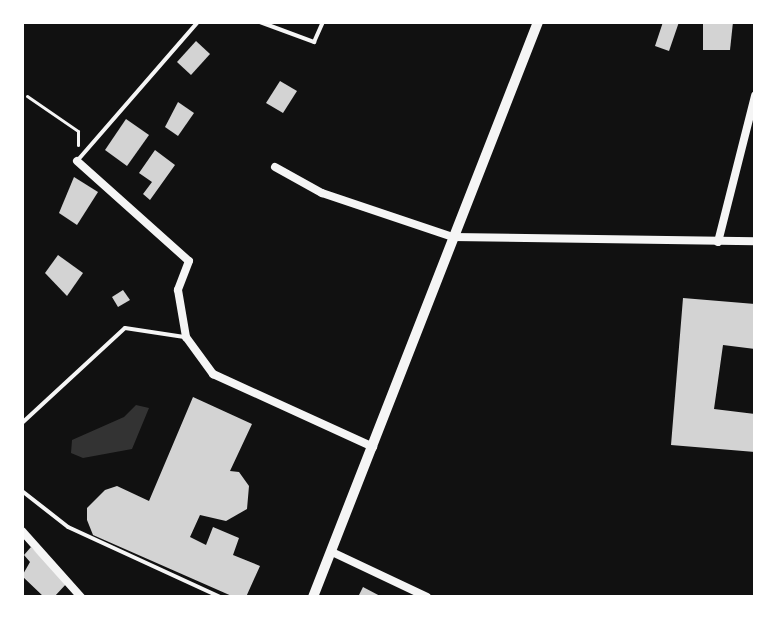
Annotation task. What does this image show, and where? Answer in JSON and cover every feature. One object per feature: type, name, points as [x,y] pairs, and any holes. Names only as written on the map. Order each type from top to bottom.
[{"type":"street","points":[[313,597],[538,22]]},
{"type":"street","points":[[718,242],[755,96]]},
{"type":"street","points":[[77,161],[189,261],[178,290],[186,337],[213,374],[373,447]]},
{"type":"street","points":[[275,167],[322,193],[453,237],[755,241]]},
{"type":"street","points":[[22,531],[81,597]]},
{"type":"street","points":[[332,552],[427,597]]},
{"type":"lane","points":[[77,161],[198,22]]},
{"type":"lane","points":[[260,22],[314,42],[323,22]]},
{"type":"lane","points":[[22,423],[125,328],[186,337]]},
{"type":"lane","points":[[22,491],[68,527],[220,597]]},
{"type":"path","points":[[27,96],[78,131],[77,161]]},
{"type":"shaded area","points":[[136,405],[149,408],[132,449],[83,458],[71,453],[72,440],[124,417]]},
{"type":"building","points":[[663,22],[679,22],[669,51],[655,46]]},
{"type":"building","points":[[703,22],[733,22],[730,50],[703,50]]},
{"type":"building","points":[[196,41],[210,54],[191,75],[177,62]]},
{"type":"building","points":[[280,81],[297,91],[283,113],[266,103]]},
{"type":"building","points":[[178,102],[194,113],[178,136],[165,127]]},
{"type":"building","points":[[126,119],[149,135],[127,166],[105,150]]},
{"type":"building","points":[[155,150],[175,165],[150,200],[143,194],[152,182],[139,173]]},
{"type":"building","points":[[74,177],[98,192],[77,225],[59,213]]},
{"type":"building","points":[[58,255],[83,273],[67,296],[45,273]]},
{"type":"building","points":[[123,290],[130,300],[118,307],[112,297]]},
{"type":"building","points":[[683,298],[755,304],[755,349],[723,345],[714,409],[755,414],[755,452],[671,445]]},
{"type":"building","points":[[193,397],[252,424],[230,471],[239,472],[249,486],[247,509],[226,521],[200,515],[190,537],[206,545],[213,527],[239,538],[233,555],[260,566],[246,597],[234,597],[93,535],[87,520],[87,508],[105,490],[117,486],[149,501]]},
{"type":"building","points":[[31,547],[68,582],[54,597],[44,597],[22,576],[30,562],[24,555]]},
{"type":"building","points":[[363,587],[382,597],[358,597]]}]
